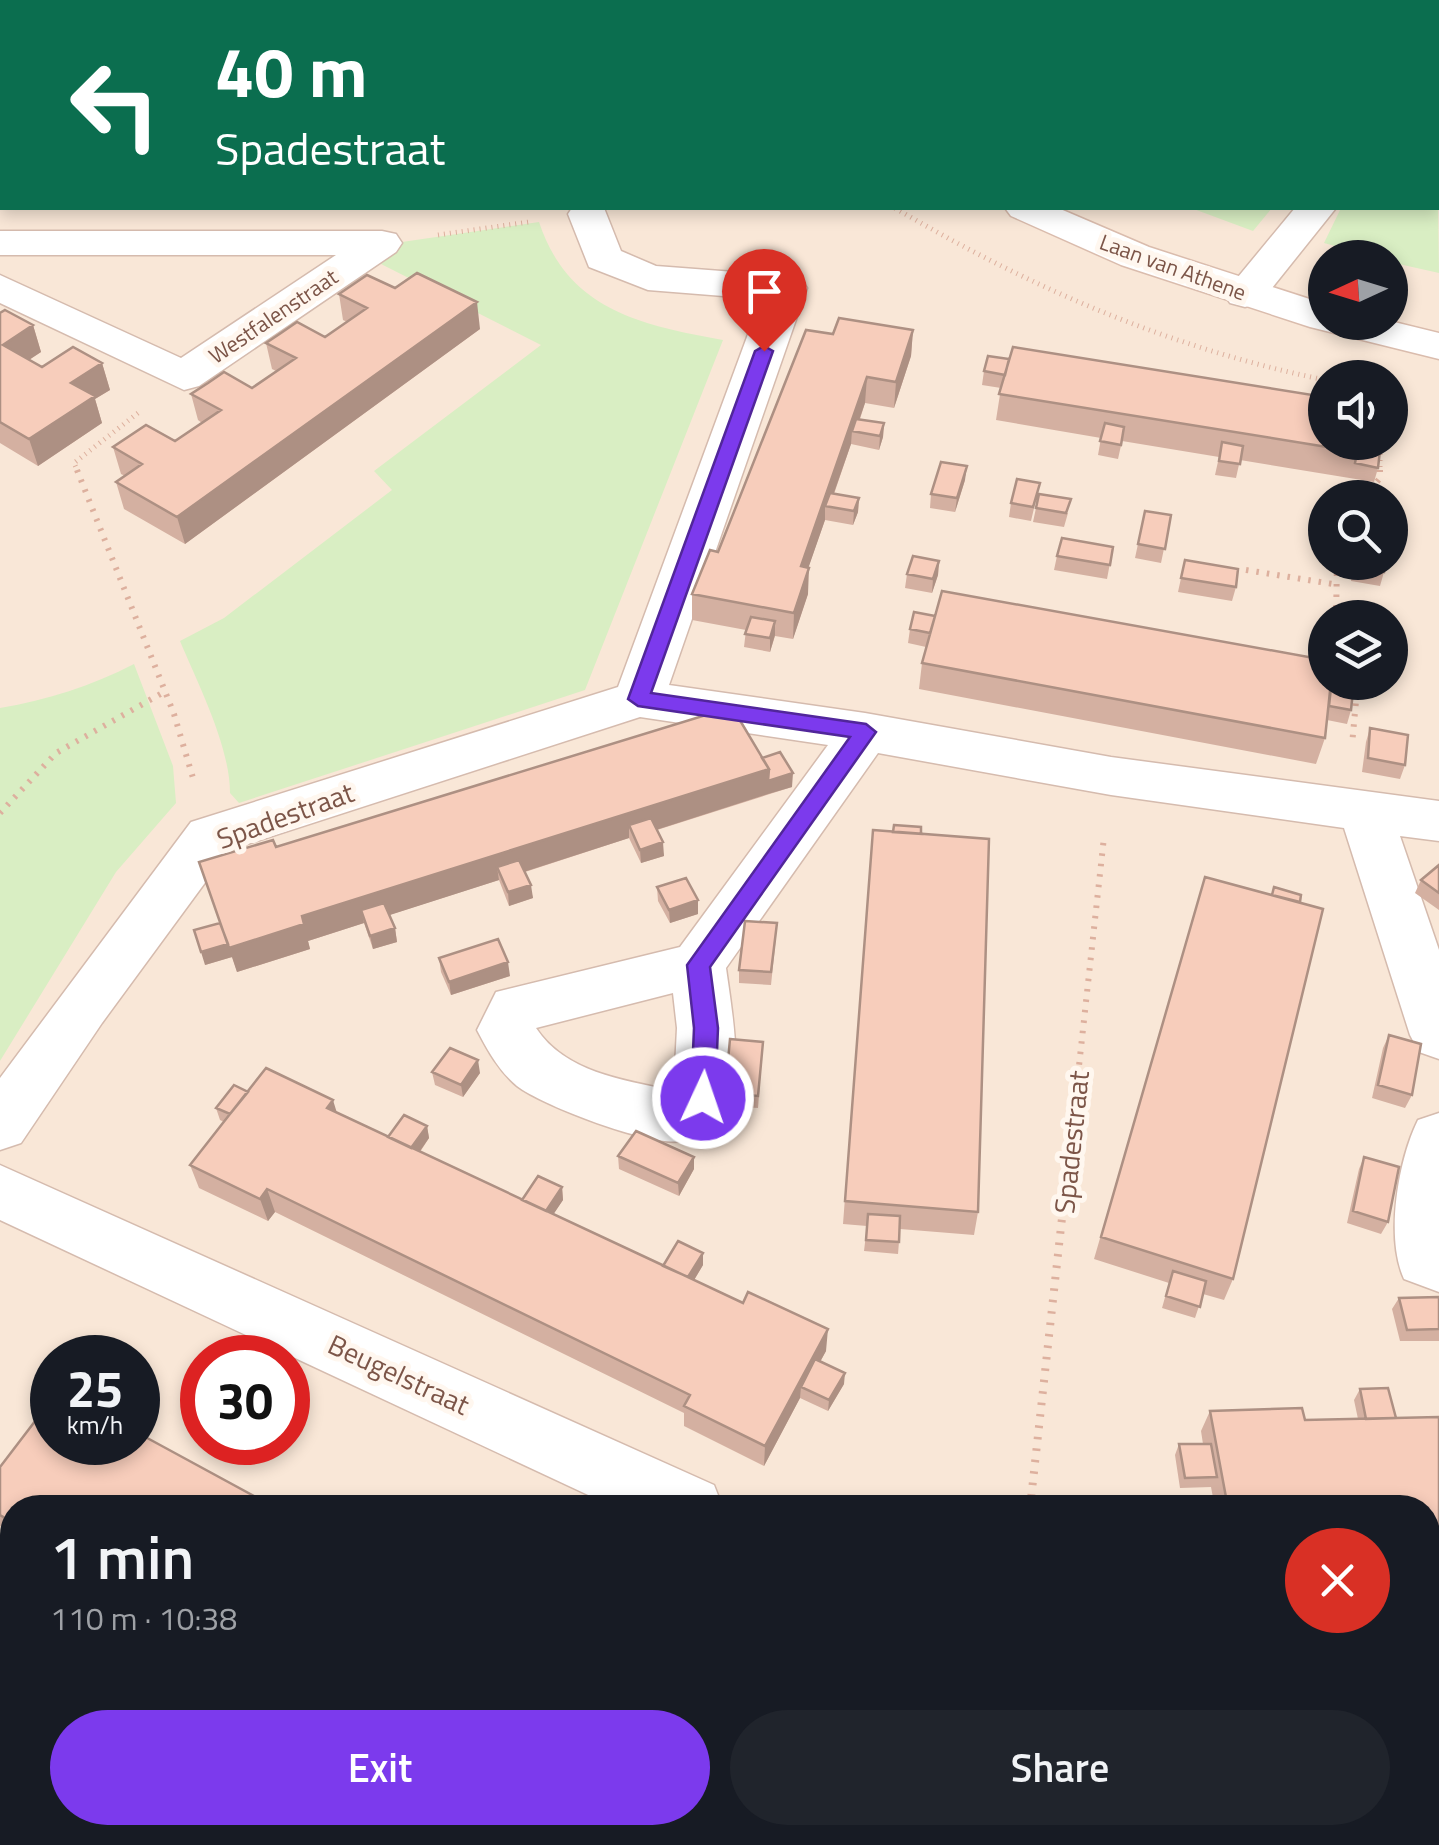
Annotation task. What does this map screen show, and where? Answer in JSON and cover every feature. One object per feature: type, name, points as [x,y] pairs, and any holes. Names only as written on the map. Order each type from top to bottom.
[{"type":"street","name":"Laan van Athene","points":[[1030,210],[1134,256],[1308,313]]},
{"type":"street","points":[[1245,294],[1314,210]]},
{"type":"street","points":[[588,214],[603,258],[648,278],[786,288],[638,699]]},
{"type":"street","name":"Westfalenstraat","points":[[0,243],[382,243]]},
{"type":"street","name":"Westfalenstraat","points":[[0,287],[184,376],[382,243]]},
{"type":"street","points":[[1408,338],[1439,346]]},
{"type":"street","name":"Spadestraat","points":[[0,1124],[210,836],[638,699],[866,732],[1111,776],[1439,821]]},
{"type":"street","points":[[698,965],[866,732]]},
{"type":"street","points":[[1366,813],[1439,1035]]},
{"type":"street","points":[[1439,1138],[1424,1226],[1426,1258],[1439,1264]]},
{"type":"street","name":"Beugelstraat","points":[[0,1191],[662,1495]]},
{"type":"path","points":[[382,243],[588,214]]},
{"type":"path","points":[[184,376],[74,463],[164,692],[210,836]]},
{"type":"path","points":[[1246,570],[1339,585]]},
{"type":"path","points":[[1338,600],[1339,580]]},
{"type":"path","points":[[0,813],[56,753],[164,692]]},
{"type":"path","name":"Spadestraat","points":[[1031,1495],[1111,776]]},
{"type":"shaded area","points":[[0,210],[1439,210],[1439,1495],[0,1495]]},
{"type":"green space","points":[[1196,210],[1270,210],[1253,231]]},
{"type":"green space","points":[[1340,210],[1438,210],[1439,273],[1408,266],[1408,240],[1325,240]]},
{"type":"green space","points":[[539,222],[552,252],[588,294],[636,319],[723,340],[585,690],[239,803],[230,793],[219,736],[180,641],[224,618],[392,490],[374,471],[541,345],[381,264],[402,242]]},
{"type":"green space","points":[[134,664],[173,766],[176,803],[116,872],[0,1061],[0,708],[69,691]]},
{"type":"building","points":[[417,273],[477,302],[177,517],[116,482],[142,464],[113,447],[146,425],[175,441],[221,410],[191,394],[224,372],[252,388],[296,358],[266,343],[297,322],[325,337],[367,308],[339,294],[367,275],[395,288]]},
{"type":"building","points":[[5,310],[33,325],[3,345],[42,367],[73,347],[102,363],[71,383],[95,396],[29,439],[0,422],[0,313]]},
{"type":"building","points":[[839,318],[913,330],[896,382],[867,377],[801,566],[809,568],[794,613],[692,594],[710,550],[718,552],[806,330],[833,334]]},
{"type":"building","points":[[1013,347],[1308,394],[1308,444],[999,394]]},
{"type":"building","points":[[988,356],[1009,359],[1005,375],[984,371]]},
{"type":"building","points":[[856,419],[884,423],[880,436],[852,431]]},
{"type":"building","points":[[1105,423],[1124,427],[1121,445],[1100,441]]},
{"type":"building","points":[[1222,442],[1243,446],[1240,464],[1219,461]]},
{"type":"building","points":[[1356,460],[1379,460],[1378,468],[1355,463]]},
{"type":"building","points":[[941,462],[967,466],[957,498],[931,494]]},
{"type":"building","points":[[1017,479],[1040,483],[1033,507],[1011,503]]},
{"type":"building","points":[[830,493],[859,498],[854,511],[825,506]]},
{"type":"building","points":[[1039,494],[1071,499],[1066,513],[1036,508]]},
{"type":"building","points":[[1145,511],[1171,515],[1165,549],[1138,544]]},
{"type":"building","points":[[1062,538],[1113,547],[1110,565],[1057,556]]},
{"type":"building","points":[[913,556],[939,561],[933,579],[907,574]]},
{"type":"building","points":[[1185,560],[1238,569],[1236,587],[1181,578]]},
{"type":"building","points":[[942,591],[1308,657],[1308,700],[1329,700],[1325,738],[922,663]]},
{"type":"building","points":[[914,612],[935,616],[930,633],[910,629]]},
{"type":"building","points":[[751,617],[775,621],[770,638],[745,634]]},
{"type":"building","points":[[1330,700],[1352,700],[1351,710],[1329,706]]},
{"type":"building","points":[[732,707],[769,769],[302,916],[304,924],[229,948],[199,862],[273,840],[276,847]]},
{"type":"building","points":[[1370,728],[1408,735],[1405,765],[1368,758]]},
{"type":"building","points":[[780,752],[793,773],[768,781],[769,769],[762,758]]},
{"type":"building","points":[[651,818],[663,842],[640,850],[629,825]]},
{"type":"building","points":[[894,825],[921,827],[921,834],[893,832]]},
{"type":"building","points":[[873,830],[989,839],[978,1212],[845,1201]]},
{"type":"building","points":[[519,860],[531,885],[508,892],[497,867]]},
{"type":"building","points":[[1439,865],[1439,893],[1421,880]]},
{"type":"building","points":[[1205,877],[1323,909],[1233,1279],[1101,1237]]},
{"type":"building","points":[[686,878],[698,900],[669,910],[657,887]]},
{"type":"building","points":[[1274,887],[1301,895],[1300,902],[1272,895]]},
{"type":"building","points":[[384,903],[395,928],[370,936],[361,910]]},
{"type":"building","points":[[745,921],[777,923],[771,972],[739,970]]},
{"type":"building","points":[[220,923],[228,944],[201,952],[194,930]]},
{"type":"building","points":[[498,939],[508,962],[449,982],[439,958]]},
{"type":"building","points":[[1389,1035],[1421,1044],[1412,1095],[1378,1085]]},
{"type":"building","points":[[730,1039],[763,1042],[758,1096],[725,1093]]},
{"type":"building","points":[[450,1048],[478,1060],[461,1085],[432,1072]]},
{"type":"building","points":[[266,1068],[333,1100],[327,1108],[743,1303],[748,1292],[828,1329],[765,1446],[684,1406],[690,1395],[267,1189],[260,1199],[190,1165]]},
{"type":"building","points":[[234,1085],[248,1092],[230,1114],[216,1108]]},
{"type":"building","points":[[404,1115],[427,1126],[411,1148],[388,1137]]},
{"type":"building","points":[[636,1131],[694,1157],[678,1183],[618,1156]]},
{"type":"building","points":[[1364,1157],[1399,1167],[1388,1222],[1353,1211]]},
{"type":"building","points":[[538,1176],[562,1187],[546,1211],[522,1200]]},
{"type":"building","points":[[868,1214],[900,1216],[899,1242],[866,1240]]},
{"type":"building","points":[[678,1241],[703,1253],[688,1277],[663,1266]]},
{"type":"building","points":[[1173,1271],[1206,1281],[1200,1307],[1166,1296]]},
{"type":"building","points":[[1439,1297],[1439,1329],[1407,1330],[1399,1298]]},
{"type":"building","points":[[815,1359],[845,1373],[829,1400],[801,1387]]},
{"type":"building","points":[[1388,1388],[1396,1418],[1366,1419],[1360,1389]]},
{"type":"building","points":[[1302,1408],[1305,1420],[1439,1417],[1439,1495],[1226,1495],[1210,1411]]},
{"type":"building","points":[[30,1428],[30,1465],[160,1465],[160,1445],[180,1456],[180,1465],[197,1465],[252,1495],[0,1495],[0,1467]]},
{"type":"building","points":[[1179,1444],[1211,1444],[1217,1477],[1185,1478]]},
{"type":"route","points":[[703,1098],[706,1028],[698,965],[866,732],[638,699],[764,351]]}]
